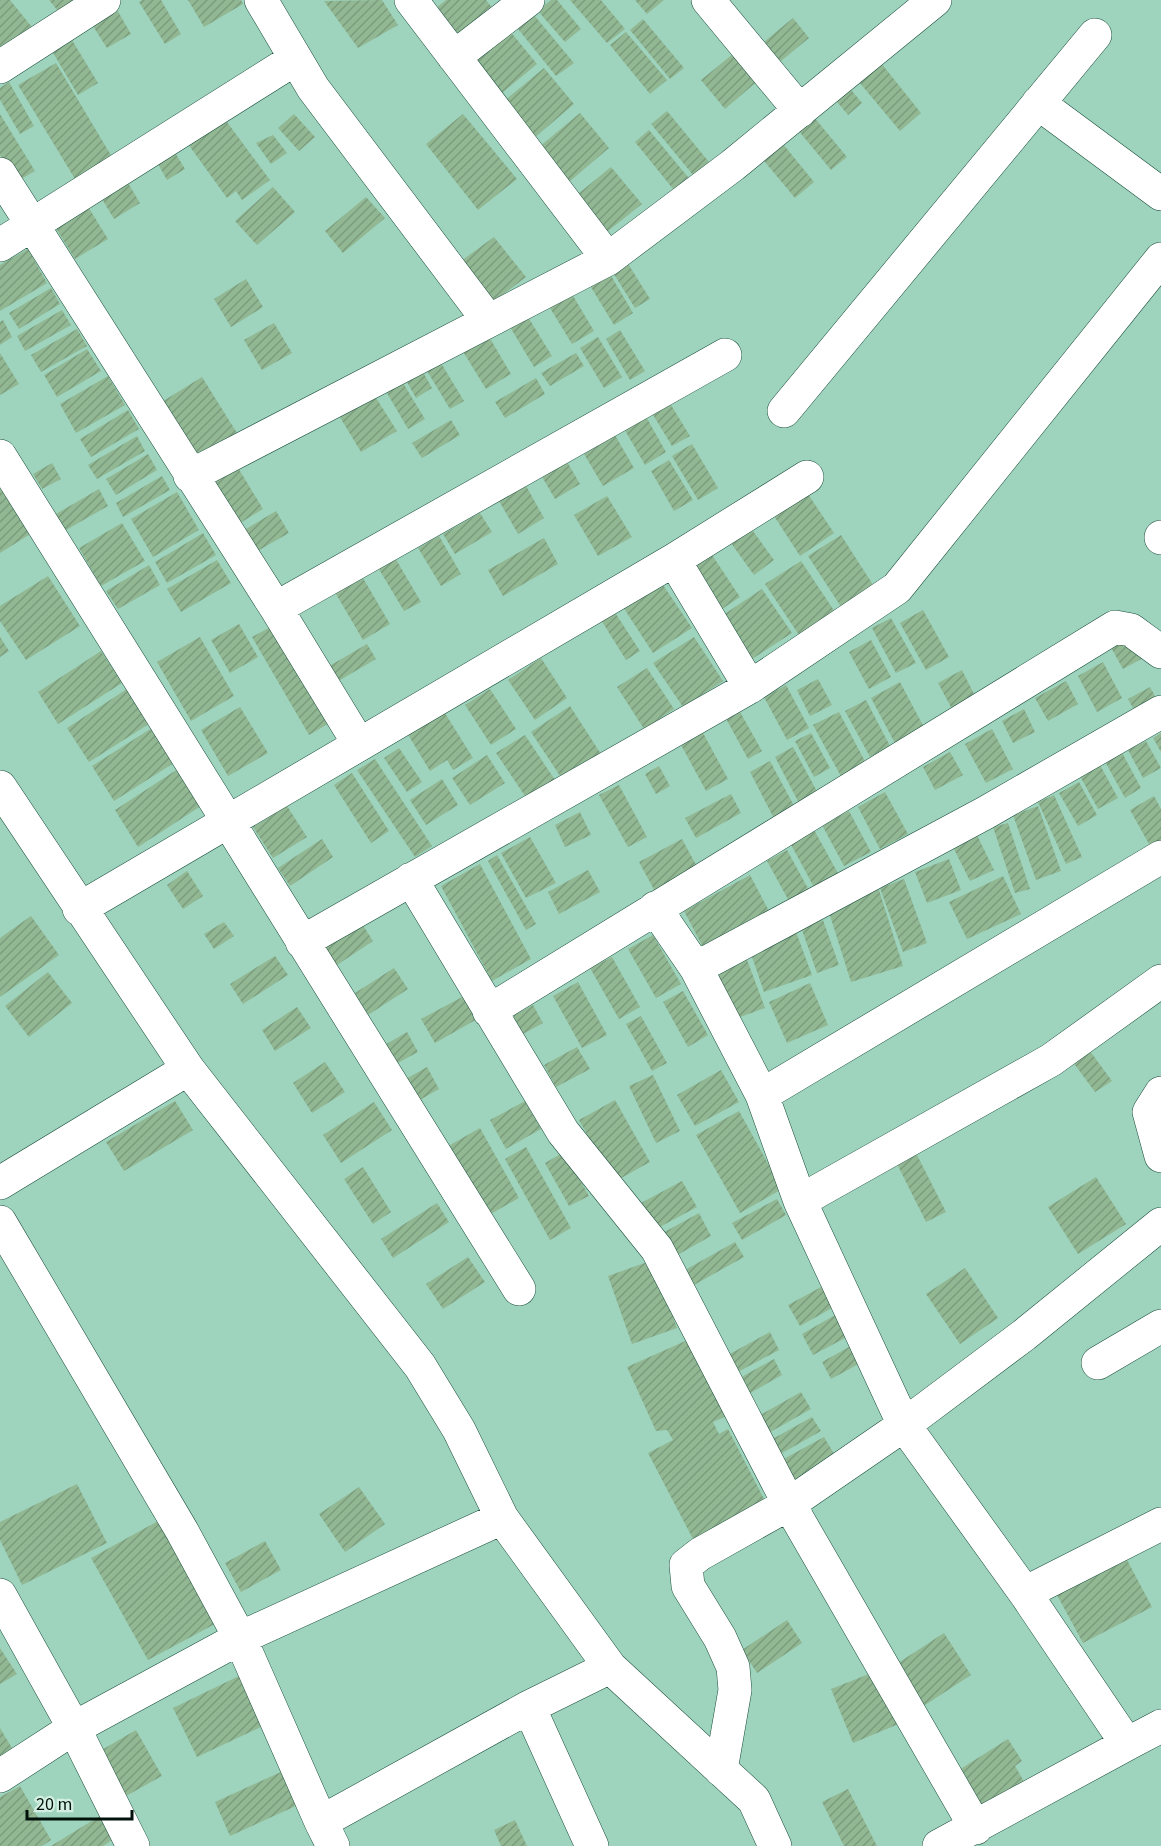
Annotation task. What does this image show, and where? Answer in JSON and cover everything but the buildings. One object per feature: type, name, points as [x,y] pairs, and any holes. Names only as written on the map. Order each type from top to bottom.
[{"type":"street","points":[[0,67],[104,0]]},
{"type":"street","points":[[261,0],[312,88],[488,320]]},
{"type":"street","points":[[411,0],[608,259]]},
{"type":"street","points":[[454,57],[528,0]]},
{"type":"street","points":[[708,0],[800,111]]},
{"type":"street","points":[[190,476],[608,259],[733,165],[935,0]]},
{"type":"street","points":[[784,411],[1095,35]]},
{"type":"street","points":[[0,245],[296,59]]},
{"type":"street","points":[[1038,103],[1161,194]]},
{"type":"street","points":[[0,174],[276,608],[359,744]]},
{"type":"street","points":[[302,942],[750,687],[897,588],[1161,260]]},
{"type":"street","points":[[276,608],[725,355]]},
{"type":"street","points":[[0,456],[229,819],[302,942],[519,1289]]},
{"type":"street","points":[[79,909],[674,560],[807,477]]},
{"type":"street","points":[[674,560],[750,687]]},
{"type":"street","points":[[489,1011],[1115,627],[1131,630],[1161,652]]},
{"type":"street","points":[[696,968],[985,813],[1161,712]]},
{"type":"street","points":[[0,787],[79,909],[188,1069],[420,1366],[459,1430],[502,1518],[610,1667],[754,1800],[775,1846]]},
{"type":"street","points":[[762,1095],[1156,870]]},
{"type":"street","points":[[411,879],[563,1132],[657,1249],[789,1503],[976,1828]]},
{"type":"street","points":[[655,908],[696,968],[762,1095],[800,1201],[904,1425],[1025,1593],[1127,1744]]},
{"type":"street","points":[[800,1201],[1051,1060],[1161,981]]},
{"type":"street","points":[[0,1183],[188,1069]]},
{"type":"street","points":[[1161,1093],[1149,1112],[1161,1156]]},
{"type":"street","points":[[0,1222],[182,1532],[240,1638],[327,1834],[529,1707],[610,1667]]},
{"type":"street","points":[[721,1770],[735,1690],[733,1667],[720,1638],[688,1586],[686,1565],[700,1554],[789,1503],[904,1425],[1024,1335],[1161,1224]]},
{"type":"street","points":[[1098,1363],[1161,1326]]},
{"type":"street","points":[[0,1776],[75,1728],[240,1638],[502,1518]]},
{"type":"street","points":[[1025,1593],[1161,1524]]},
{"type":"street","points":[[0,1595],[75,1728],[133,1846]]},
{"type":"street","points":[[529,1707],[592,1846]]},
{"type":"street","points":[[939,1846],[1161,1726]]}]
